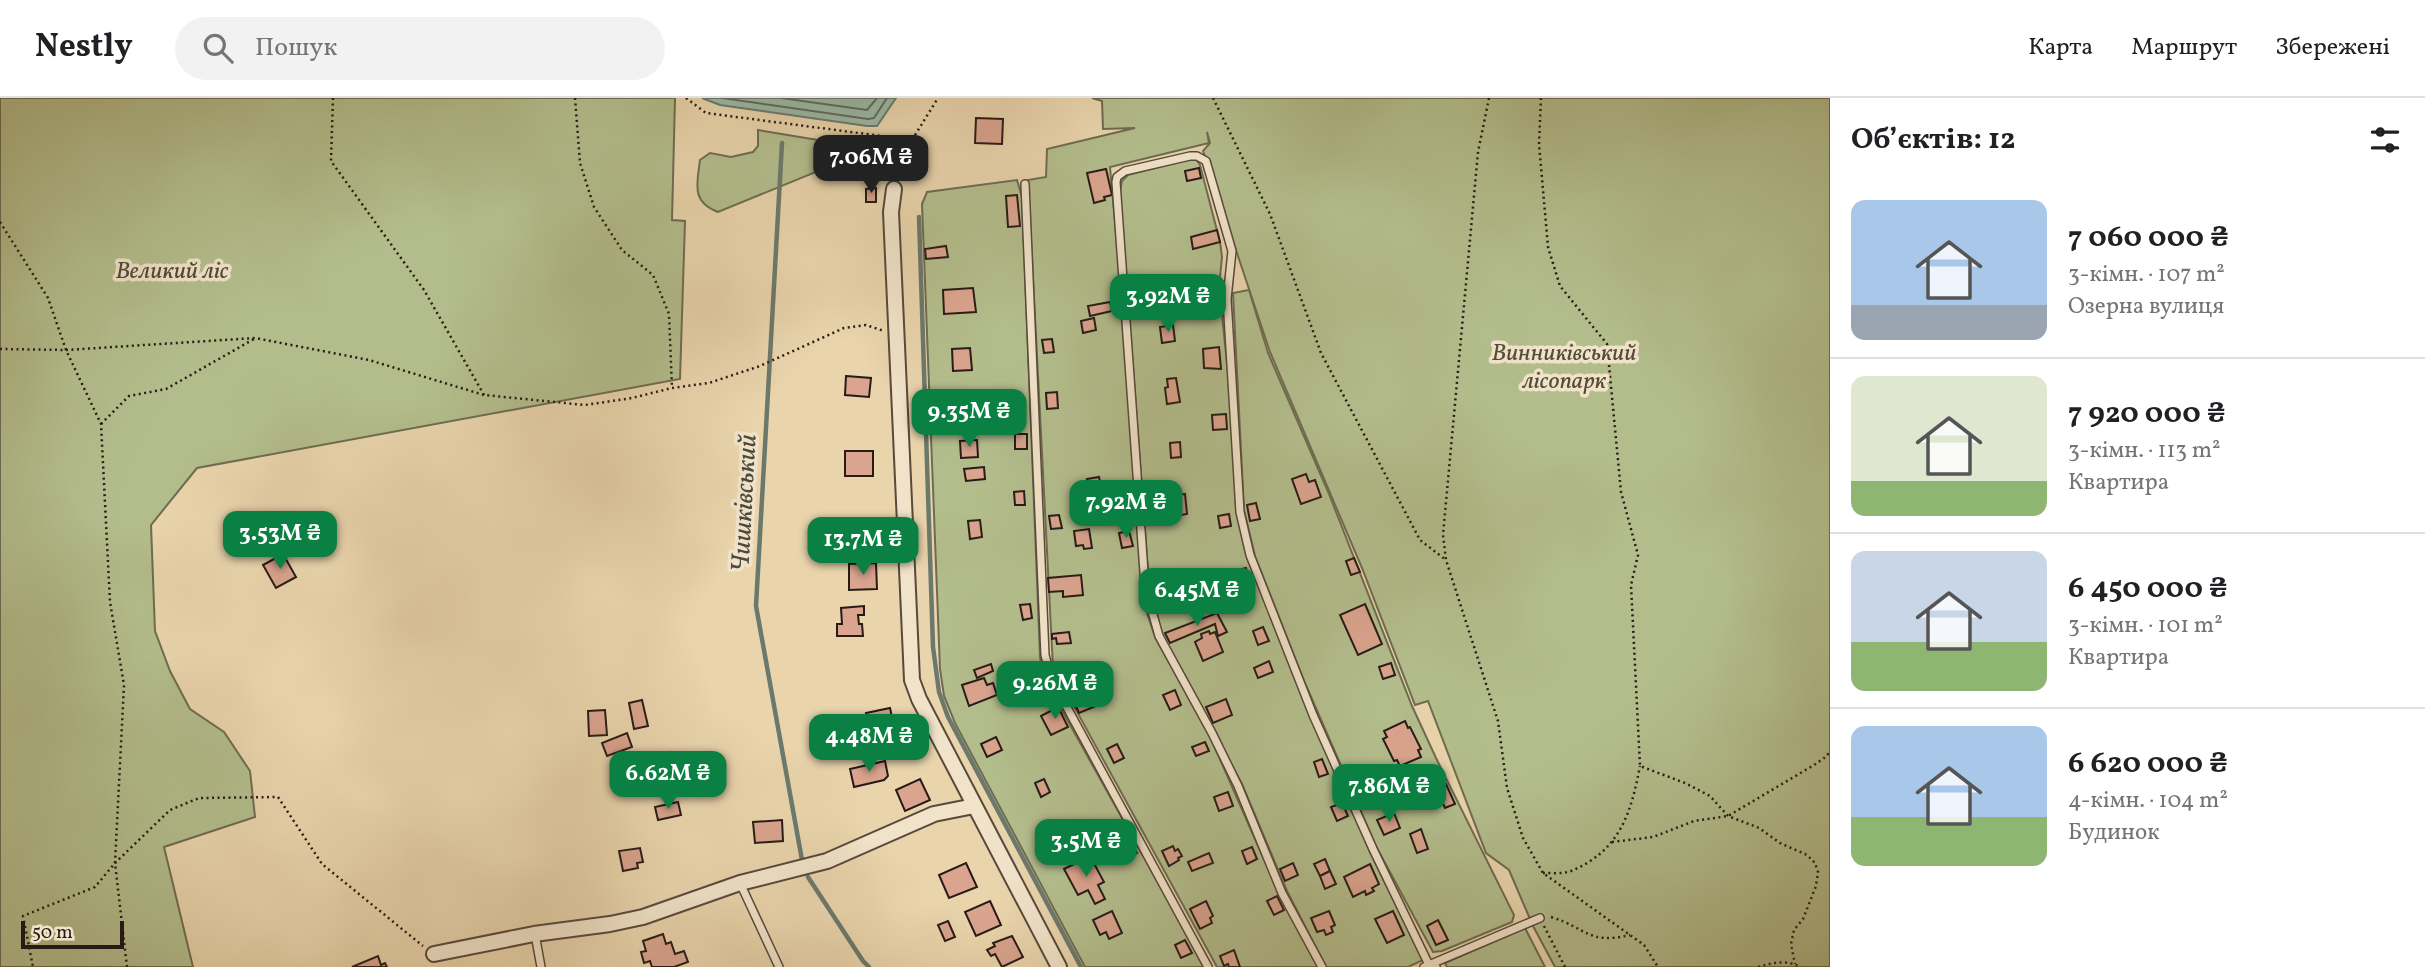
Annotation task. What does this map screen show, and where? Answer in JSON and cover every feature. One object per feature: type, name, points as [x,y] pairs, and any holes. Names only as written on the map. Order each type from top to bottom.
[{"type":"street","points":[[894,189],[891,212],[912,680],[919,699],[1059,967]]},
{"type":"street","points":[[434,954],[534,933],[610,924],[643,917],[740,883],[827,861],[934,814],[974,806]]},
{"type":"lane","points":[[1322,967],[1282,893],[1228,765],[1159,636],[1145,586],[1116,182],[1117,177],[1125,171],[1190,156],[1206,161],[1231,251],[1227,299],[1240,512],[1250,555],[1313,715],[1373,849],[1430,966],[1540,918]]},
{"type":"lane","points":[[1025,184],[1045,655],[1057,690],[1208,967]]},
{"type":"lane","points":[[740,883],[779,967]]},
{"type":"lane","points":[[534,933],[541,967]]},
{"type":"path","points":[[333,98],[331,161],[424,290],[484,395]]},
{"type":"path","points":[[575,98],[580,163],[594,207],[622,250],[653,275],[669,314],[672,388]]},
{"type":"path","points":[[686,98],[706,113],[912,140]]},
{"type":"path","points":[[894,189],[912,140],[938,98]]},
{"type":"path","points":[[1213,98],[1270,215],[1321,353],[1420,540],[1446,560]]},
{"type":"path","points":[[1489,98],[1477,165],[1443,535],[1446,560],[1498,721],[1507,788],[1523,838],[1543,873],[1644,945],[1658,967]]},
{"type":"path","points":[[1541,98],[1539,144],[1548,247],[1560,286],[1606,344],[1621,492],[1638,555],[1630,585],[1640,766],[1633,804],[1624,825],[1612,842],[1596,856],[1569,871],[1543,873]]},
{"type":"path","points":[[0,222],[48,298],[65,350],[101,424],[110,603],[124,685],[115,863],[127,967]]},
{"type":"path","points":[[0,349],[65,350],[256,338],[369,360],[484,395],[585,405],[709,383],[760,366],[844,328],[866,325],[882,329],[898,339]]},
{"type":"path","points":[[101,424],[129,396],[166,389],[256,338]]},
{"type":"path","points":[[1612,842],[1653,837],[1694,821],[1728,816],[1814,765],[1827,756],[1830,750]]},
{"type":"path","points":[[1640,766],[1685,783],[1710,796],[1728,816],[1759,828],[1780,843],[1807,855],[1815,863],[1818,872],[1816,886],[1803,919],[1794,930],[1791,944],[1795,964]]},
{"type":"path","points":[[33,967],[23,916],[95,887],[115,863],[170,810],[199,798],[278,797],[322,864],[434,954]]},
{"type":"path","points":[[1565,967],[1540,918],[1549,916],[1567,922],[1583,933],[1597,938],[1610,940],[1630,935]]},
{"type":"path","points":[[1758,967],[1777,962],[1800,967]]},
{"type":"green space","name":"Великий ліс","points":[[0,98],[675,98],[672,220],[685,221],[680,379],[197,468],[151,525],[155,631],[170,671],[190,709],[224,732],[250,771],[255,817],[164,847],[193,967],[0,967]]},
{"type":"green space","name":"Винниківський лісопарк","points":[[1092,98],[1830,98],[1830,967],[1555,967],[1533,926],[1509,870],[1486,853],[1428,701],[1415,705],[1362,568],[1270,352],[1203,151],[1210,143],[1207,132],[1209,143],[1110,167],[1142,588],[1155,637],[1208,732],[1279,894],[1318,967],[1217,967],[1053,668],[1028,180],[1046,177],[1047,149],[1135,128],[1103,129],[1102,101]]},
{"type":"green space","points":[[758,130],[872,149],[718,212],[709,208],[703,203],[698,191],[700,160],[710,153],[731,157],[753,152],[758,146]]},
{"type":"green space","points":[[1195,158],[1200,165],[1222,257],[1219,287],[1231,401],[1236,507],[1247,558],[1325,750],[1370,852],[1423,960],[1408,967],[1326,967],[1287,891],[1242,784],[1162,634],[1149,584],[1120,192],[1122,181],[1128,175]]},
{"type":"green space","points":[[1017,180],[1022,197],[1040,657],[1045,680],[1205,967],[1085,967],[955,723],[944,696],[940,669],[922,204],[927,192]]},
{"type":"green space","points":[[1249,290],[1268,353],[1329,494],[1412,706],[1514,915],[1512,922],[1442,951],[1433,952],[1377,848],[1305,683],[1255,556],[1244,510],[1233,293]]},
{"type":"green space","points":[[1525,928],[1545,967],[1447,967],[1445,963]]},
{"type":"water","points":[[702,98],[896,98],[877,126],[867,126],[720,105]]},
{"type":"building","points":[[976,118],[1003,119],[1002,144],[975,143]]},
{"type":"building","points":[[1199,168],[1201,178],[1187,181],[1185,171]]},
{"type":"building","points":[[1106,169],[1112,195],[1094,203],[1087,173]]},
{"type":"building","points":[[876,188],[876,202],[866,202],[866,189]]},
{"type":"building","points":[[1017,195],[1020,226],[1008,227],[1006,196]]},
{"type":"building","points":[[1217,230],[1220,242],[1193,249],[1191,237]]},
{"type":"building","points":[[946,246],[948,257],[926,259],[925,249]]},
{"type":"building","points":[[973,288],[976,312],[944,314],[943,290]]},
{"type":"building","points":[[1174,288],[1176,297],[1159,300],[1158,291]]},
{"type":"building","points":[[1212,298],[1215,314],[1203,316],[1200,300]]},
{"type":"building","points":[[1110,302],[1112,311],[1090,316],[1088,306]]},
{"type":"building","points":[[1094,318],[1096,330],[1083,333],[1081,321]]},
{"type":"building","points":[[1173,325],[1175,341],[1162,343],[1160,327]]},
{"type":"building","points":[[1052,339],[1054,352],[1044,353],[1042,340]]},
{"type":"building","points":[[1219,347],[1221,369],[1204,368],[1203,349]]},
{"type":"building","points":[[970,348],[972,370],[953,371],[952,349]]},
{"type":"building","points":[[846,376],[871,378],[869,397],[845,395]]},
{"type":"building","points":[[1176,378],[1180,402],[1167,404],[1167,379]]},
{"type":"building","points":[[1057,392],[1058,408],[1047,409],[1046,393]]},
{"type":"building","points":[[1226,414],[1227,429],[1213,430],[1212,415]]},
{"type":"building","points":[[1015,434],[1027,434],[1027,449],[1015,449]]},
{"type":"building","points":[[977,440],[978,457],[961,458],[960,441]]},
{"type":"building","points":[[1180,442],[1181,457],[1171,458],[1170,443]]},
{"type":"building","points":[[845,451],[873,451],[873,476],[845,476]]},
{"type":"building","points":[[984,467],[985,479],[966,481],[964,469]]},
{"type":"building","points":[[1306,474],[1309,482],[1315,480],[1321,497],[1301,504],[1292,479]]},
{"type":"building","points":[[1099,477],[1102,492],[1091,495],[1087,479]]},
{"type":"building","points":[[1024,491],[1025,505],[1015,505],[1014,492]]},
{"type":"building","points":[[1185,494],[1187,514],[1174,516],[1172,495]]},
{"type":"building","points":[[1256,503],[1260,519],[1250,521],[1247,505]]},
{"type":"building","points":[[1229,514],[1231,526],[1220,528],[1218,516]]},
{"type":"building","points":[[1059,515],[1062,528],[1051,529],[1049,516]]},
{"type":"building","points":[[980,520],[982,537],[970,539],[968,521]]},
{"type":"building","points":[[1089,529],[1092,548],[1076,546],[1074,531]]},
{"type":"building","points":[[1129,531],[1133,546],[1122,548],[1119,533]]},
{"type":"building","points":[[283,554],[296,577],[276,588],[263,565]]},
{"type":"building","points":[[1354,558],[1360,572],[1351,575],[1346,561]]},
{"type":"building","points":[[876,563],[877,589],[849,590],[849,564]]},
{"type":"building","points":[[1246,568],[1250,582],[1240,585],[1241,589],[1232,591],[1230,572]]},
{"type":"building","points":[[1081,575],[1083,595],[1063,597],[1063,591],[1049,592],[1048,578]]},
{"type":"building","points":[[1030,604],[1032,618],[1023,620],[1020,605]]},
{"type":"building","points":[[1365,604],[1382,644],[1358,655],[1340,615]]},
{"type":"building","points":[[864,606],[864,615],[858,615],[863,636],[837,636],[837,624],[842,624],[841,608]]},
{"type":"building","points":[[1217,613],[1227,632],[1218,636],[1215,624],[1170,643],[1165,633]]},
{"type":"building","points":[[1263,627],[1269,641],[1258,645],[1253,631]]},
{"type":"building","points":[[1209,631],[1210,634],[1215,632],[1223,652],[1203,661],[1195,642],[1202,638],[1201,634]]},
{"type":"building","points":[[1069,632],[1071,643],[1057,644],[1056,638],[1052,639],[1052,634]]},
{"type":"building","points":[[1269,661],[1273,672],[1258,678],[1254,668]]},
{"type":"building","points":[[1391,663],[1395,675],[1383,679],[1379,667]]},
{"type":"building","points":[[991,664],[993,671],[977,678],[974,670]]},
{"type":"building","points":[[1074,669],[1077,679],[1065,684],[1061,674]]},
{"type":"building","points":[[984,678],[987,685],[993,683],[997,695],[969,706],[962,685]]},
{"type":"building","points":[[1175,690],[1181,705],[1170,710],[1163,695]]},
{"type":"building","points":[[1089,691],[1096,706],[1079,713],[1073,699]]},
{"type":"building","points":[[1226,699],[1232,715],[1213,723],[1206,707]]},
{"type":"building","points":[[642,700],[648,726],[634,729],[629,703]]},
{"type":"building","points":[[1058,707],[1068,727],[1051,735],[1041,716]]},
{"type":"building","points":[[890,708],[896,736],[872,741],[866,713]]},
{"type":"building","points":[[605,710],[607,735],[589,736],[588,711]]},
{"type":"building","points":[[1405,721],[1421,749],[1418,750],[1421,757],[1400,766],[1397,760],[1394,761],[1383,739],[1387,737],[1384,731]]},
{"type":"building","points":[[627,733],[632,747],[607,756],[602,743]]},
{"type":"building","points":[[996,737],[1002,750],[987,757],[981,744]]},
{"type":"building","points":[[1205,742],[1209,751],[1196,756],[1192,747]]},
{"type":"building","points":[[1117,744],[1124,758],[1114,763],[1107,749]]},
{"type":"building","points":[[670,752],[674,774],[650,779],[646,756]]},
{"type":"building","points":[[1322,759],[1328,774],[1319,777],[1314,762]]},
{"type":"building","points":[[885,761],[888,776],[884,780],[854,787],[850,769]]},
{"type":"building","points":[[920,779],[930,800],[905,811],[896,790]]},
{"type":"building","points":[[1044,779],[1050,792],[1041,797],[1035,783]]},
{"type":"building","points":[[1446,784],[1455,804],[1445,808],[1436,788]]},
{"type":"building","points":[[1228,792],[1233,806],[1219,811],[1214,797]]},
{"type":"building","points":[[678,802],[681,815],[658,820],[655,807]]},
{"type":"building","points":[[1342,803],[1348,816],[1337,821],[1331,807]]},
{"type":"building","points":[[1394,813],[1400,828],[1384,835],[1377,820]]},
{"type":"building","points":[[782,820],[783,841],[755,843],[753,822]]},
{"type":"building","points":[[1421,829],[1428,849],[1417,853],[1410,834]]},
{"type":"building","points":[[1071,831],[1077,844],[1068,848],[1062,835]]},
{"type":"building","points":[[1130,839],[1137,853],[1123,859],[1119,850],[1122,849],[1120,844]]},
{"type":"building","points":[[1173,846],[1182,856],[1169,866],[1162,851]]},
{"type":"building","points":[[1252,847],[1257,859],[1247,864],[1242,851]]},
{"type":"building","points":[[640,848],[643,862],[637,863],[638,868],[623,871],[619,851]]},
{"type":"building","points":[[1209,853],[1213,863],[1192,871],[1188,862]]},
{"type":"building","points":[[1090,856],[1104,882],[1098,885],[1105,899],[1095,904],[1088,890],[1078,895],[1064,869]]},
{"type":"building","points":[[1325,859],[1330,871],[1320,876],[1314,864]]},
{"type":"building","points":[[966,863],[977,887],[949,898],[939,875]]},
{"type":"building","points":[[1293,863],[1298,875],[1285,881],[1280,869]]},
{"type":"building","points":[[1370,864],[1379,884],[1372,888],[1374,891],[1366,895],[1365,891],[1353,897],[1344,877]]},
{"type":"building","points":[[1330,871],[1336,884],[1325,889],[1320,876]]},
{"type":"building","points":[[1277,896],[1284,910],[1274,915],[1267,901]]},
{"type":"building","points":[[990,901],[1001,925],[976,936],[965,912]]},
{"type":"building","points":[[1206,901],[1213,916],[1210,918],[1212,923],[1200,929],[1190,909]]},
{"type":"building","points":[[1112,911],[1122,933],[1109,939],[1106,932],[1100,935],[1093,920]]},
{"type":"building","points":[[1329,911],[1335,925],[1331,927],[1333,932],[1326,935],[1324,930],[1317,932],[1311,918]]},
{"type":"building","points":[[1393,911],[1404,935],[1387,943],[1375,919]]},
{"type":"building","points":[[1438,920],[1448,940],[1436,945],[1427,926]]},
{"type":"building","points":[[948,921],[955,937],[945,941],[938,925]]},
{"type":"building","points":[[663,934],[666,944],[671,942],[675,954],[684,951],[688,962],[674,967],[652,967],[650,961],[644,963],[641,952],[646,951],[643,941]]},
{"type":"building","points":[[1012,936],[1023,957],[1002,967],[995,954],[991,956],[987,950],[995,946],[993,943]]},
{"type":"building","points":[[1185,940],[1192,953],[1181,958],[1175,945]]},
{"type":"building","points":[[1234,950],[1240,967],[1229,967],[1228,964],[1224,966],[1220,956]]},
{"type":"building","points":[[378,956],[381,965],[385,963],[387,967],[352,967]]},
{"type":"waterway","name":"Чишківський","points":[[782,143],[756,606],[802,860]]},
{"type":"waterway","points":[[919,217],[933,647],[939,692],[948,717],[1081,967]]},
{"type":"waterway","name":"Чишківський","points":[[808,877],[869,967]]}]
